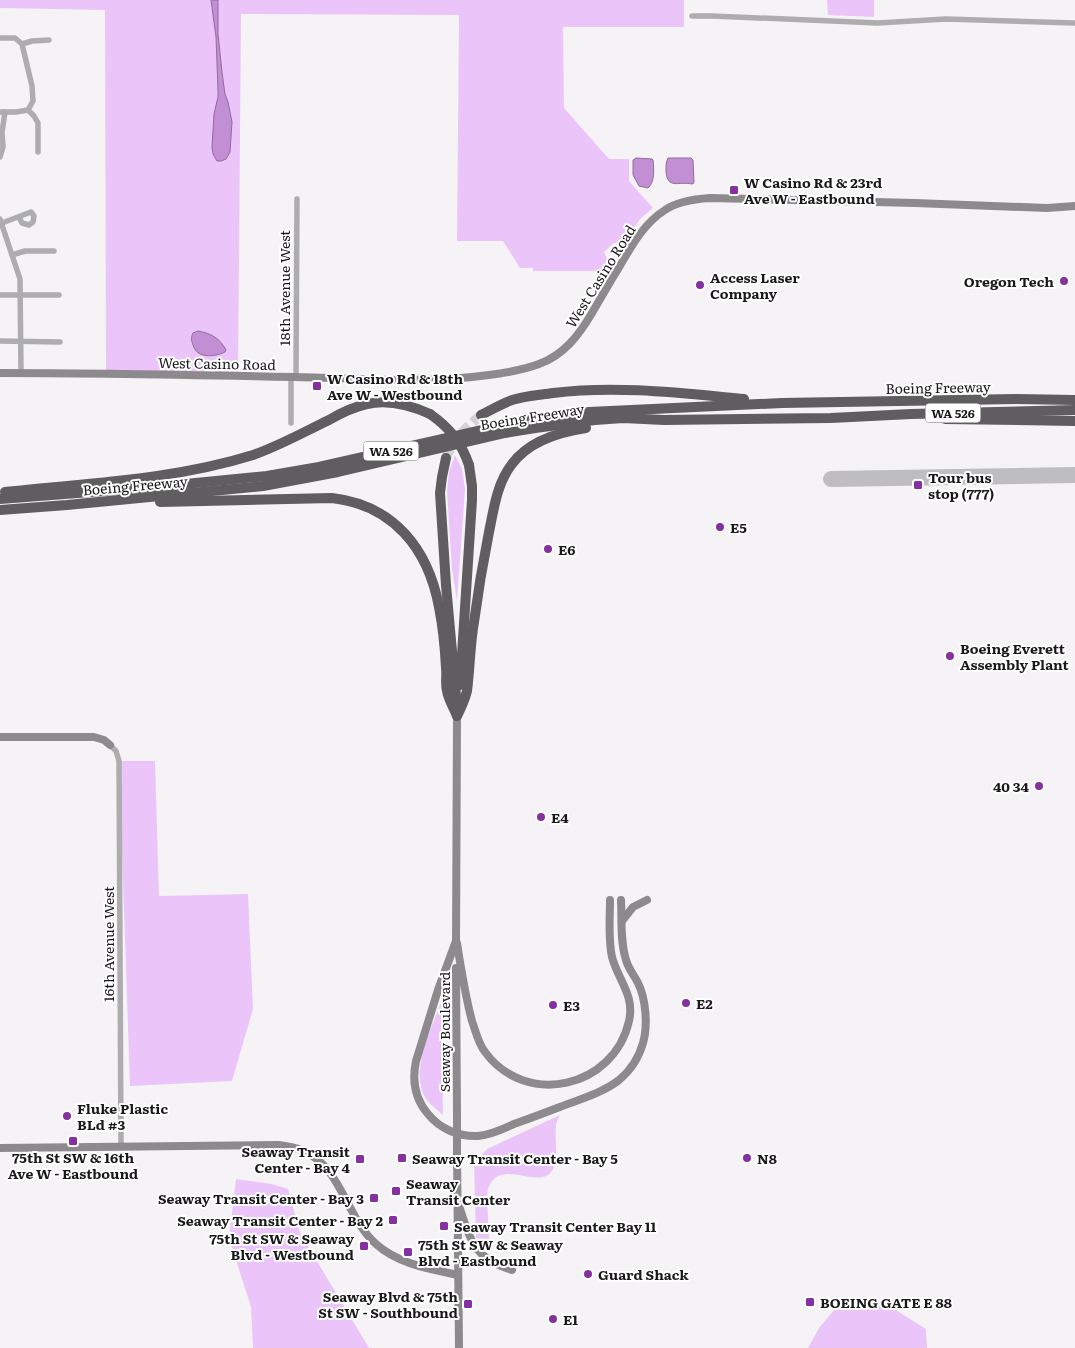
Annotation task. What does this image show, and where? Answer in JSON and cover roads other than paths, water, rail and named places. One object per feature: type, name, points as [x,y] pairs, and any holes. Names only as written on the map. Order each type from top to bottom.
[{"type":"highway","points":[[481,415],[514,400],[572,391],[597,390],[687,394],[782,403]]},
{"type":"highway","points":[[1016,399],[1075,396]]},
{"type":"highway","name":"Boeing Freeway","points":[[0,499],[267,476],[319,467],[491,427],[544,417],[589,412],[782,403],[1016,399],[1075,400]]},
{"type":"highway","points":[[0,492],[146,477],[229,461],[273,447],[350,409],[381,401],[399,403],[430,414],[453,434],[461,445],[471,474],[472,494],[458,716]]},
{"type":"highway","name":"Boeing Freeway","points":[[0,510],[263,486],[338,472],[479,439],[568,423],[623,418],[664,420],[831,418],[1075,410]]},
{"type":"highway","points":[[831,418],[1075,421]]},
{"type":"highway","points":[[458,716],[466,693],[474,623],[494,505],[505,475],[513,462],[540,441],[568,430],[664,420]]},
{"type":"highway","points":[[446,458],[440,493],[458,716]]},
{"type":"highway","points":[[67,505],[332,498],[348,500],[376,511],[388,518],[407,536],[422,555],[429,570],[440,607],[447,693],[458,716]]},
{"type":"street","points":[[692,16],[878,23],[946,19],[1075,23]]},
{"type":"street","points":[[0,38],[14,38],[22,44],[32,86],[33,101],[28,110]]},
{"type":"street","points":[[22,44],[32,41],[49,40]]},
{"type":"street","points":[[0,157],[3,147],[2,112],[28,110],[34,116],[38,123],[38,152]]},
{"type":"street","name":"West Casino Road","points":[[0,373],[398,380],[465,378],[502,373],[540,364],[554,358],[567,347],[581,332],[640,232],[666,209],[681,203],[710,198],[1047,208],[1074,206]]},
{"type":"street","name":"18th Avenue West","points":[[291,423],[297,200]]},
{"type":"street","points":[[19,217],[1,221],[20,279],[21,373]]},
{"type":"street","points":[[0,245],[8,242]]},
{"type":"street","points":[[12,255],[25,251],[54,251]]},
{"type":"street","points":[[0,295],[59,295]]},
{"type":"street","points":[[0,341],[60,342]]},
{"type":"street","name":"Seaway Boulevard","points":[[458,716],[456,941],[459,1348]]},
{"type":"street","points":[[0,737],[94,737],[104,740],[110,745]]},
{"type":"street","name":"16th Avenue West","points":[[110,745],[116,751],[119,761],[121,1146]]},
{"type":"street","points":[[456,941],[463,984],[478,1042],[490,1059],[506,1072],[524,1081],[552,1085],[572,1082],[593,1072],[610,1059],[622,1042],[630,1017],[629,994],[619,977],[612,957],[610,900]]},
{"type":"street","points":[[456,941],[419,1051],[414,1071],[414,1081],[420,1101],[435,1121],[455,1133],[478,1136],[498,1131],[602,1090],[617,1082],[634,1062],[642,1045],[646,1027],[644,1003],[638,984],[630,972],[622,943],[621,900]]},
{"type":"street","points":[[622,922],[633,907],[647,900]]},
{"type":"street","points":[[0,1148],[278,1145],[293,1147],[306,1152],[329,1171],[353,1215],[377,1246],[392,1255],[415,1264],[458,1275]]},
{"type":"street","points":[[457,1199],[477,1250],[498,1266],[512,1270]]},
{"type":"tunnel","points":[[446,458],[461,434],[481,415]]},
{"type":"place","name":"W Casino Rd & 23rd Ave W - Eastbound","points":[[734,190]]},
{"type":"place","name":"Oregon Tech","points":[[1064,281]]},
{"type":"place","name":"Access Laser Company","points":[[700,285]]},
{"type":"place","name":"W Casino Rd & 18th Ave W - Westbound","points":[[317,386]]},
{"type":"place","name":"Tour bus stop (777)","points":[[918,485]]},
{"type":"place","name":"E5","points":[[720,527]]},
{"type":"place","name":"E6","points":[[548,549]]},
{"type":"place","name":"Boeing Everett Assembly Plant","points":[[950,656]]},
{"type":"place","name":"40 34","points":[[1039,786]]},
{"type":"place","name":"E4","points":[[541,817]]},
{"type":"place","name":"E2","points":[[686,1003]]},
{"type":"place","name":"E3","points":[[553,1005]]},
{"type":"place","name":"Fluke Plastic BLd #3","points":[[67,1116]]},
{"type":"place","name":"75th St SW & 16th Ave W - Eastbound","points":[[73,1141]]},
{"type":"place","name":"Seaway Transit Center - Bay 5","points":[[402,1158]]},
{"type":"place","name":"N8","points":[[747,1158]]},
{"type":"place","name":"Seaway Transit Center - Bay 4","points":[[360,1159]]},
{"type":"place","name":"Seaway Transit Center","points":[[396,1191]]},
{"type":"place","name":"Seaway Transit Center - Bay 3","points":[[374,1198]]},
{"type":"place","name":"Seaway Transit Center - Bay 2","points":[[393,1220]]},
{"type":"place","name":"Seaway Transit Center Bay 11","points":[[444,1226]]},
{"type":"place","name":"75th St SW & Seaway Blvd - Westbound","points":[[364,1246]]},
{"type":"place","name":"75th St SW & Seaway Blvd - Eastbound","points":[[408,1252]]},
{"type":"place","name":"Guard Shack","points":[[588,1274]]},
{"type":"place","name":"BOEING GATE E 88","points":[[810,1302]]},
{"type":"place","name":"Seaway Blvd & 75th St SW - Southbound","points":[[468,1304]]},
{"type":"place","name":"E1","points":[[553,1319]]}]
